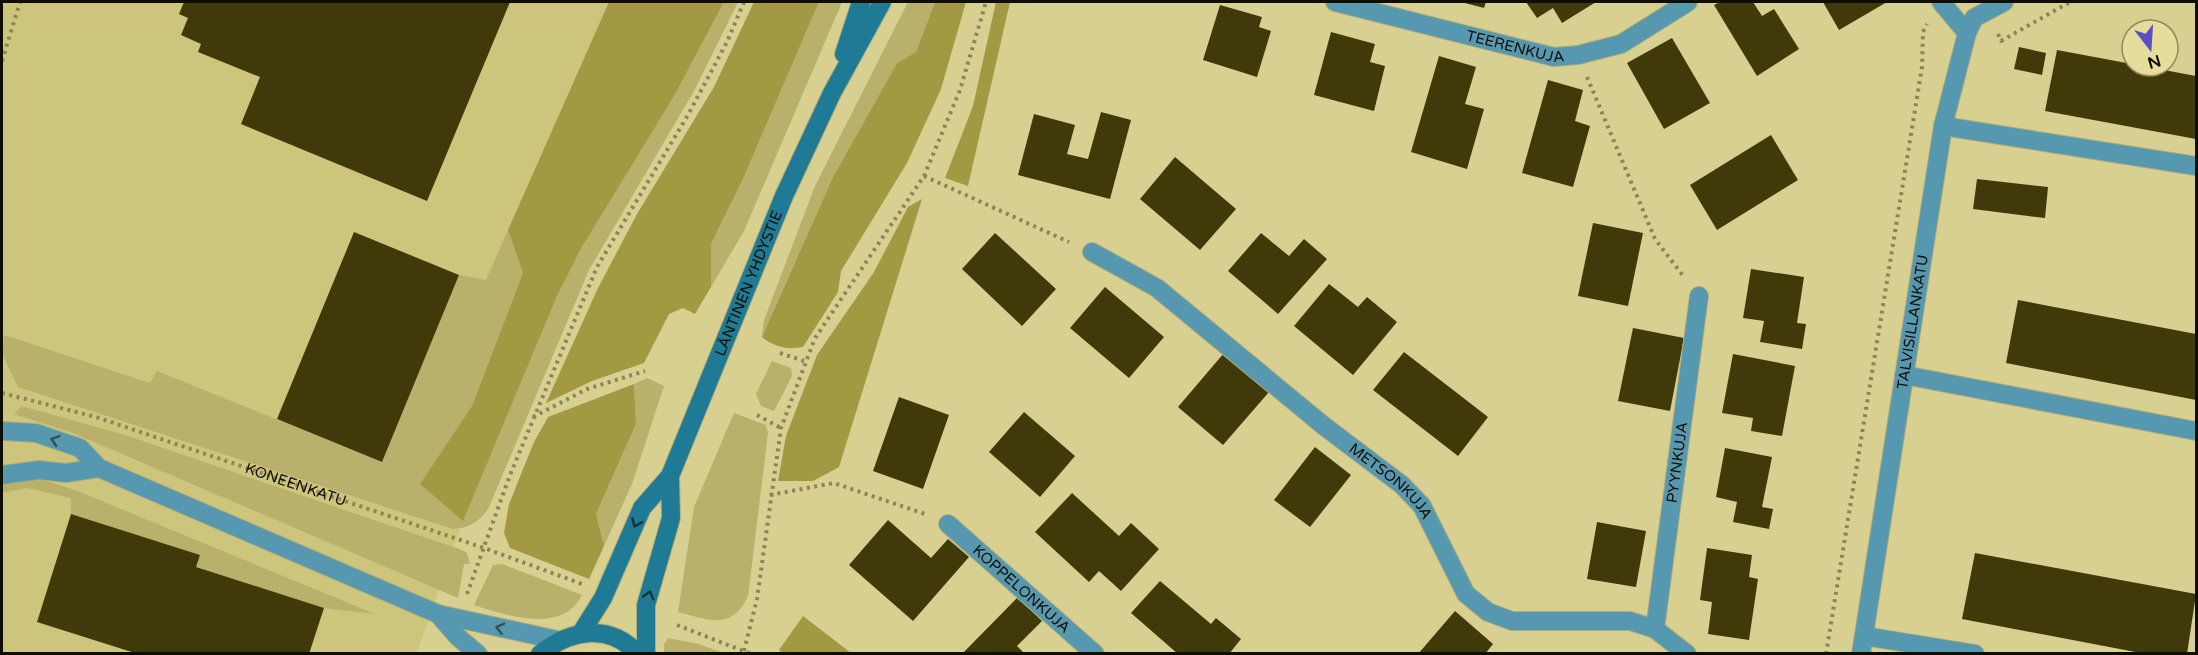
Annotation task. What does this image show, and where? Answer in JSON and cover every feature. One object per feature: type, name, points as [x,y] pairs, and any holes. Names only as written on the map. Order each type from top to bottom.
[{"type":"main road","name":"LÄNTINEN YHDYSTIE","points":[[832,93],[861,2]]},
{"type":"main road","name":"LÄNTINEN YHDYSTIE","points":[[581,633],[603,598],[642,508],[670,476],[784,196],[832,93],[882,2]]},
{"type":"main road","name":"LÄNTINEN YHDYSTIE","points":[[646,654],[646,605],[671,518],[670,476]]},
{"type":"main road","points":[[540,654],[557,640],[581,633],[609,635],[638,654]]},
{"type":"street","name":"TEERENKUJA","points":[[1335,2],[1554,57],[1578,55],[1622,44],[1688,2]]},
{"type":"street","points":[[1943,3],[1967,33],[1974,18],[2004,2]]},
{"type":"street","name":"TALVISILLANKATU","points":[[1862,645],[1943,126],[1967,33]]},
{"type":"street","points":[[1943,126],[2196,166]]},
{"type":"street","name":"METSONKUJA","points":[[1092,252],[1157,288],[1324,426],[1402,485],[1422,506],[1466,594],[1488,612],[1512,621],[1630,621],[1655,629],[1687,654]]},
{"type":"street","name":"PYYNKUJA","points":[[1655,629],[1699,296]]},
{"type":"street","points":[[1904,375],[2196,431]]},
{"type":"street","points":[[2,431],[36,433],[80,448],[99,468],[438,614],[557,640]]},
{"type":"street","points":[[2,475],[39,470],[66,473],[99,468]]},
{"type":"street","name":"KOPPELONKUJA","points":[[948,525],[1095,654]]},
{"type":"street","points":[[438,614],[478,654]]},
{"type":"street","points":[[1862,645],[1976,654]]},
{"type":"path","points":[[2,61],[20,2]]},
{"type":"path","points":[[466,595],[532,417],[597,267],[688,115],[728,42],[744,2]]},
{"type":"path","points":[[744,651],[757,599],[781,428],[804,361],[815,338],[924,176],[960,90],[986,2]]},
{"type":"path","points":[[2001,41],[2070,2]]},
{"type":"path","points":[[1826,654],[1922,67],[1923,32],[1943,3]]},
{"type":"path","points":[[1578,55],[1655,239],[1699,296]]},
{"type":"path","points":[[924,176],[1092,252]]},
{"type":"path","points":[[780,353],[804,361]]},
{"type":"path","points":[[532,417],[587,389],[645,371]]},
{"type":"path","name":"KONEENKATU","points":[[2,393],[96,417],[484,548],[587,586]]},
{"type":"path","points":[[758,415],[781,428]]},
{"type":"path","points":[[770,495],[834,483],[918,511],[948,525]]},
{"type":"path","points":[[677,625],[750,654]]},
{"type":"shaded area","points":[[2,2],[679,2],[463,521],[417,653],[2,653]]},
{"type":"shaded area","points":[[609,2],[724,2],[673,98],[582,247],[556,298],[463,521],[420,484],[472,406],[523,273],[508,230]]},
{"type":"shaded area","points":[[724,2],[738,2],[694,91],[589,270],[489,507],[474,523],[453,529],[18,387],[2,354],[4,335],[150,383],[157,371],[382,462],[459,275],[486,280],[508,230],[523,273],[472,406],[420,484],[556,298],[582,247],[673,98]]},
{"type":"shaded area","points":[[754,2],[819,2],[743,179],[711,244],[711,287],[695,314],[683,308],[669,314],[644,363],[592,381],[546,403],[598,288],[637,214],[714,87]]},
{"type":"shaded area","points":[[819,2],[842,2],[744,231],[711,287],[711,244],[743,179]]},
{"type":"shaded area","points":[[908,2],[935,2],[916,52],[897,63],[833,177],[762,337],[764,320],[815,186]]},
{"type":"shaded area","points":[[935,2],[966,2],[941,89],[907,163],[841,271],[838,292],[803,347],[787,348],[771,343],[762,337],[833,177],[897,63],[916,52]]},
{"type":"shaded area","points":[[996,2],[1010,2],[968,186],[945,178],[973,106]]},
{"type":"shaded area","points":[[922,199],[839,467],[813,481],[778,481],[786,436],[817,355],[874,272],[908,207]]},
{"type":"shaded area","points":[[772,361],[791,368],[792,376],[774,411],[761,406],[756,394]]},
{"type":"shaded area","points":[[647,378],[664,386],[632,484],[604,546],[596,514],[636,424],[634,384]]},
{"type":"shaded area","points":[[634,384],[636,424],[596,514],[604,546],[589,579],[510,548],[504,533],[509,504],[534,442],[548,417]]},
{"type":"shaded area","points":[[21,406],[125,435],[462,550],[467,553],[470,564],[464,564],[458,598],[73,433],[14,414]]},
{"type":"shaded area","points":[[734,413],[766,425],[768,433],[748,596],[742,607],[727,619],[709,620],[678,612],[694,507]]},
{"type":"shaded area","points":[[20,480],[47,481],[80,492],[375,614],[324,608],[196,567],[200,555],[71,514],[71,498],[27,488],[2,493],[2,485]]},
{"type":"shaded area","points":[[502,564],[582,595],[573,607],[561,615],[548,618],[517,617],[474,605],[493,565]]},
{"type":"shaded area","points":[[803,616],[851,653],[783,654],[779,650]]},
{"type":"shaded area","points":[[668,638],[699,644],[723,653],[664,653],[664,644]]},
{"type":"building","points":[[184,2],[510,2],[427,201],[241,124],[260,77],[198,52],[201,44],[181,35],[188,18],[179,14]]},
{"type":"building","points":[[1461,2],[1486,2],[1484,8]]},
{"type":"building","points":[[1526,2],[1596,2],[1562,23],[1553,8],[1537,18]]},
{"type":"building","points":[[1720,2],[1753,2],[1762,16],[1774,9],[1799,49],[1757,76],[1714,5]]},
{"type":"building","points":[[1823,2],[1887,2],[1839,30]]},
{"type":"building","points":[[1220,5],[1262,17],[1259,27],[1271,31],[1257,77],[1203,60]]},
{"type":"building","points":[[1331,32],[1375,44],[1370,62],[1385,66],[1374,111],[1314,95]]},
{"type":"building","points":[[1672,38],[1710,103],[1664,129],[1627,63]]},
{"type":"building","points":[[2019,47],[2046,53],[2042,75],[2014,69]]},
{"type":"building","points":[[2057,50],[2120,62],[2120,78],[2180,78],[2180,73],[2196,76],[2196,139],[2045,111]]},
{"type":"building","points":[[1439,56],[1476,67],[1465,104],[1484,109],[1467,169],[1411,152]]},
{"type":"building","points":[[1548,80],[1583,90],[1575,121],[1590,126],[1573,187],[1522,173]]},
{"type":"building","points":[[1101,112],[1131,120],[1110,199],[1018,175],[1034,114],[1075,125],[1067,154],[1088,159]]},
{"type":"building","points":[[1771,135],[1798,180],[1717,230],[1690,185]]},
{"type":"building","points":[[1175,157],[1236,209],[1200,250],[1140,199]]},
{"type":"building","points":[[1977,179],[2048,187],[2045,218],[1973,209]]},
{"type":"building","points":[[1593,223],[1643,233],[1628,306],[1578,296]]},
{"type":"building","points":[[354,232],[459,275],[382,462],[277,419]]},
{"type":"building","points":[[995,233],[1056,289],[1022,326],[962,269]]},
{"type":"building","points":[[1261,233],[1289,256],[1304,239],[1327,259],[1278,314],[1228,271]]},
{"type":"building","points":[[1751,269],[1804,277],[1797,323],[1806,324],[1802,349],[1760,342],[1764,321],[1743,318]]},
{"type":"building","points":[[1329,284],[1358,307],[1367,297],[1397,322],[1353,375],[1294,326]]},
{"type":"building","points":[[1105,287],[1164,337],[1129,378],[1070,328]]},
{"type":"building","points":[[2018,300],[2196,334],[2196,400],[2006,363]]},
{"type":"building","points":[[1633,328],[1684,338],[1670,411],[1618,401]]},
{"type":"building","points":[[1404,352],[1488,417],[1458,456],[1373,390]]},
{"type":"building","points":[[1224,353],[1269,392],[1223,445],[1178,407]]},
{"type":"building","points":[[1733,354],[1795,366],[1782,436],[1751,431],[1753,418],[1722,413]]},
{"type":"building","points":[[899,397],[949,415],[923,489],[873,471]]},
{"type":"building","points":[[1024,412],[1075,456],[1040,497],[989,452]]},
{"type":"building","points":[[1315,447],[1351,475],[1310,527],[1274,500]]},
{"type":"building","points":[[1725,448],[1772,457],[1762,507],[1773,509],[1769,529],[1733,522],[1737,502],[1716,497]]},
{"type":"building","points":[[1072,493],[1119,536],[1131,523],[1159,549],[1121,591],[1099,571],[1089,582],[1035,532]]},
{"type":"building","points":[[71,514],[200,555],[196,567],[324,608],[309,654],[138,654],[37,622]]},
{"type":"building","points":[[888,520],[931,558],[948,539],[969,557],[913,621],[849,565]]},
{"type":"building","points":[[1597,522],[1646,531],[1636,587],[1587,579]]},
{"type":"building","points":[[1707,548],[1752,555],[1749,577],[1758,579],[1749,640],[1708,634],[1712,602],[1700,600]]},
{"type":"building","points":[[1975,553],[2196,594],[2187,654],[2146,654],[1962,619]]},
{"type":"building","points":[[1160,581],[1211,624],[1216,618],[1241,639],[1229,654],[1178,654],[1131,613]]},
{"type":"building","points":[[1018,597],[1042,621],[1017,646],[1025,654],[962,654]]},
{"type":"building","points":[[1455,611],[1493,644],[1485,654],[1418,654]]}]
